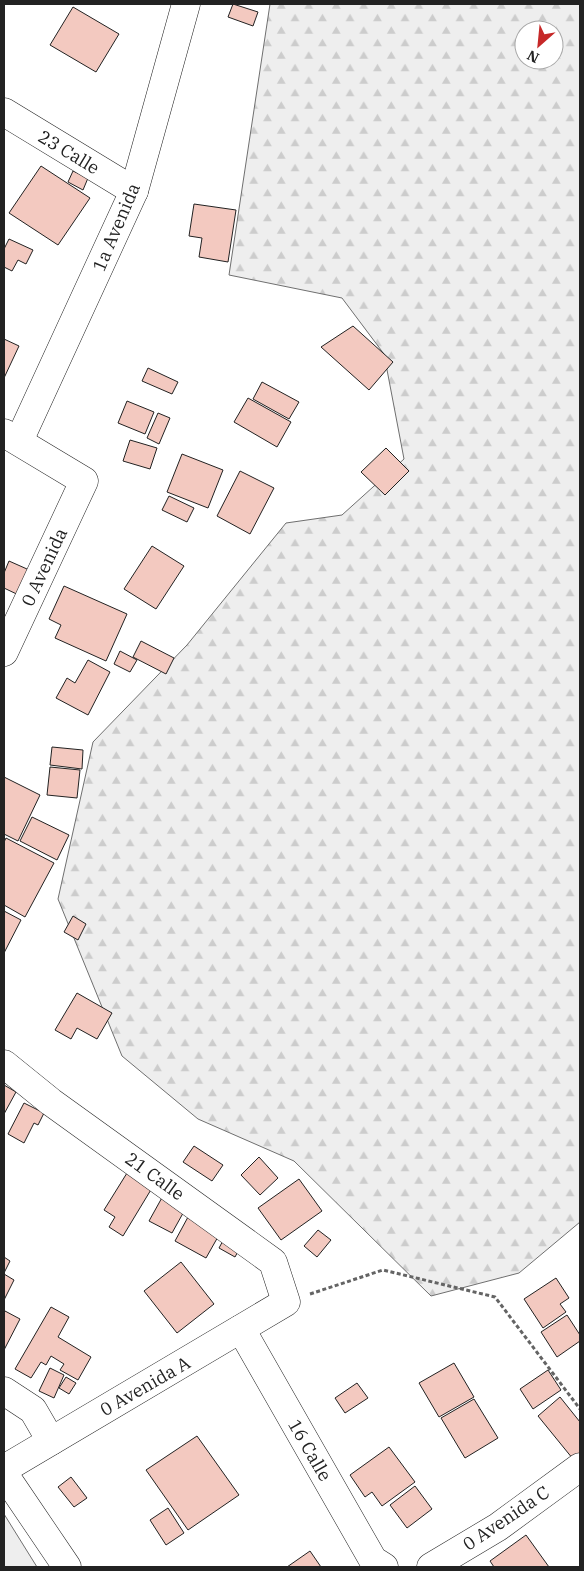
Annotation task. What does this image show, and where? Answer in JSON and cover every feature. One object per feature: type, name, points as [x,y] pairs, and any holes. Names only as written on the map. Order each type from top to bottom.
[{"type":"street","name":"1a Avenida","points":[[11,437],[134,191],[186,4]]},
{"type":"street","name":"23 Calle","points":[[4,112],[134,191]]},
{"type":"street","name":"0 Avenida","points":[[4,652],[84,482],[11,437]]},
{"type":"street","name":"21 Calle","points":[[4,1064],[51,1102],[273,1262],[286,1302]]},
{"type":"street","name":"0 Avenida A","points":[[4,1468],[286,1302]]},
{"type":"street","name":"16 Calle","points":[[241,1329],[373,1560],[384,1567]]},
{"type":"street","points":[[4,1391],[34,1410],[51,1441]]},
{"type":"street","name":"0 Avenida C","points":[[431,1567],[498,1527],[580,1467]]},
{"type":"street","points":[[4,1474],[68,1567]]},
{"type":"path","points":[[286,1302],[383,1270],[495,1297],[580,1409]]},
{"type":"green space","points":[[270,4],[580,4],[580,1222],[519,1273],[431,1296],[294,1161],[198,1119],[122,1056],[58,899],[93,742],[187,645],[286,523],[342,515],[404,459],[384,354],[342,298],[229,275]]},
{"type":"green space","points":[[4,1514],[37,1567],[4,1567]]},
{"type":"building","points":[[233,4],[258,12],[253,26],[228,17]]},
{"type":"building","points":[[73,7],[119,34],[96,72],[50,45]]},
{"type":"building","points":[[41,166],[90,198],[58,245],[9,213]]},
{"type":"building","points":[[73,171],[88,178],[83,190],[68,182]]},
{"type":"building","points":[[194,204],[236,210],[228,262],[199,257],[202,238],[189,236]]},
{"type":"building","points":[[9,239],[33,250],[26,264],[18,260],[12,271],[4,267],[4,249]]},
{"type":"building","points":[[353,326],[393,362],[369,390],[321,347]]},
{"type":"building","points":[[4,339],[19,346],[4,378]]},
{"type":"building","points":[[148,368],[178,382],[172,394],[142,381]]},
{"type":"building","points":[[262,382],[299,402],[289,419],[253,399]]},
{"type":"building","points":[[248,398],[291,422],[277,447],[234,422]]},
{"type":"building","points":[[127,401],[154,412],[145,434],[118,423]]},
{"type":"building","points":[[158,413],[170,418],[159,444],[147,438]]},
{"type":"building","points":[[130,440],[157,448],[150,469],[123,461]]},
{"type":"building","points":[[386,448],[409,471],[385,495],[361,472]]},
{"type":"building","points":[[182,454],[223,470],[208,508],[167,492]]},
{"type":"building","points":[[240,471],[274,488],[250,534],[217,516]]},
{"type":"building","points":[[169,496],[194,508],[187,522],[162,510]]},
{"type":"building","points":[[152,546],[184,566],[156,609],[124,589]]},
{"type":"building","points":[[9,561],[36,573],[25,598],[4,588],[4,573]]},
{"type":"building","points":[[64,586],[127,614],[106,661],[55,638],[61,625],[49,619]]},
{"type":"building","points":[[141,641],[174,658],[166,674],[133,657]]},
{"type":"building","points":[[120,651],[137,660],[130,672],[114,664]]},
{"type":"building","points":[[88,660],[110,672],[88,715],[56,698],[67,678],[75,683]]},
{"type":"building","points":[[52,747],[83,750],[82,769],[50,765]]},
{"type":"building","points":[[50,767],[80,770],[77,798],[47,795]]},
{"type":"building","points":[[4,777],[40,795],[18,841],[4,834]]},
{"type":"building","points":[[32,817],[69,835],[57,860],[20,841]]},
{"type":"building","points":[[6,838],[54,863],[25,917],[4,905],[4,842]]},
{"type":"building","points":[[4,911],[21,920],[4,953]]},
{"type":"building","points":[[73,916],[86,924],[78,940],[64,932]]},
{"type":"building","points":[[77,993],[112,1013],[97,1039],[77,1028],[71,1039],[55,1030]]},
{"type":"building","points":[[4,1085],[16,1092],[4,1114]]},
{"type":"building","points":[[24,1103],[44,1113],[38,1125],[34,1123],[24,1143],[8,1134]]},
{"type":"building","points":[[194,1146],[223,1165],[212,1181],[183,1162]]},
{"type":"building","points":[[259,1157],[278,1178],[260,1195],[241,1175]]},
{"type":"building","points":[[127,1173],[152,1188],[123,1236],[109,1227],[115,1217],[104,1210]]},
{"type":"building","points":[[299,1179],[322,1211],[281,1240],[258,1208]]},
{"type":"building","points":[[164,1194],[187,1206],[172,1233],[149,1221]]},
{"type":"building","points":[[188,1217],[219,1235],[206,1258],[175,1241]]},
{"type":"building","points":[[318,1230],[331,1240],[317,1257],[304,1246]]},
{"type":"building","points":[[225,1237],[241,1246],[235,1257],[219,1248]]},
{"type":"building","points":[[4,1257],[10,1261],[4,1273]]},
{"type":"building","points":[[181,1262],[214,1304],[177,1333],[144,1291]]},
{"type":"building","points":[[4,1274],[14,1280],[4,1300]]},
{"type":"building","points":[[556,1278],[569,1298],[560,1304],[566,1312],[543,1328],[524,1299]]},
{"type":"building","points":[[51,1307],[69,1317],[58,1337],[91,1357],[78,1380],[60,1370],[64,1364],[51,1356],[46,1365],[41,1362],[31,1378],[15,1369]]},
{"type":"building","points":[[5,1311],[20,1319],[4,1350],[4,1313]]},
{"type":"building","points":[[567,1315],[580,1335],[580,1341],[557,1357],[541,1332]]},
{"type":"building","points":[[454,1363],[474,1397],[439,1417],[419,1383]]},
{"type":"building","points":[[50,1368],[64,1375],[54,1398],[39,1391]]},
{"type":"building","points":[[548,1370],[561,1390],[533,1409],[520,1389]]},
{"type":"building","points":[[66,1377],[76,1383],[69,1394],[59,1388]]},
{"type":"building","points":[[357,1383],[368,1398],[345,1413],[335,1398]]},
{"type":"building","points":[[560,1397],[580,1422],[580,1453],[573,1459],[538,1416]]},
{"type":"building","points":[[474,1399],[498,1438],[465,1458],[441,1418]]},
{"type":"building","points":[[197,1436],[239,1495],[188,1530],[146,1470]]},
{"type":"building","points":[[389,1447],[415,1482],[382,1506],[372,1492],[365,1497],[350,1475]]},
{"type":"building","points":[[71,1477],[87,1498],[74,1507],[58,1487]]},
{"type":"building","points":[[415,1486],[432,1509],[407,1528],[390,1505]]},
{"type":"building","points":[[168,1508],[184,1533],[166,1545],[150,1520]]},
{"type":"building","points":[[526,1535],[549,1567],[494,1567],[490,1561]]},
{"type":"building","points":[[310,1551],[321,1567],[287,1567]]}]
